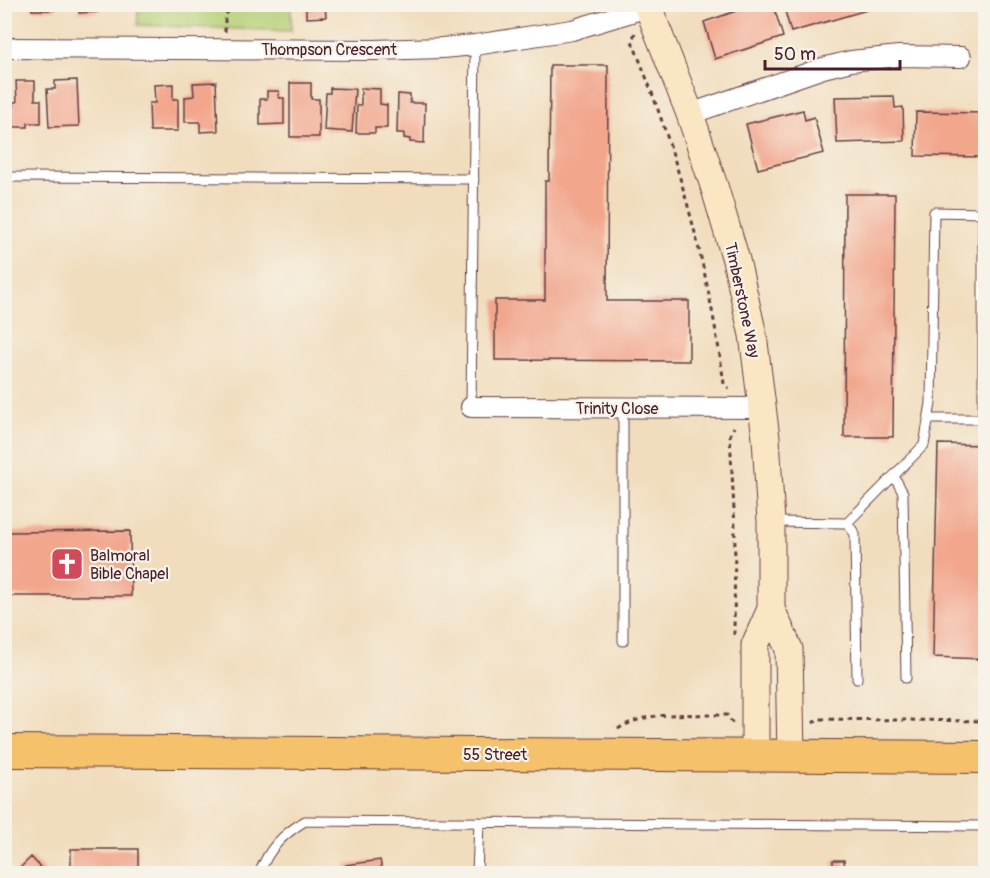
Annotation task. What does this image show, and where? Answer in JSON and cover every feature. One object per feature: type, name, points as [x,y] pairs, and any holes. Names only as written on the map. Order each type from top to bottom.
[{"type":"main road","name":"55 Street","points":[[4,751],[986,758]]},
{"type":"street","name":"Thompson Crescent","points":[[4,48],[374,50],[475,45],[572,30],[650,5]]},
{"type":"street","name":"Timberstone Way","points":[[650,5],[715,189],[736,260],[753,335],[763,408],[771,522],[771,609],[755,645],[755,756]]},
{"type":"street","points":[[690,114],[823,68],[851,61],[899,56],[962,57]]},
{"type":"street","name":"Trinity Close","points":[[471,407],[763,408]]},
{"type":"street","name":"Timberstone Way","points":[[771,609],[789,649],[791,757]]},
{"type":"lane","points":[[471,407],[475,45]]},
{"type":"lane","points":[[4,177],[474,179]]},
{"type":"lane","points":[[771,522],[847,523],[924,445],[928,420],[931,403],[934,212],[983,213],[983,419],[928,420]]},
{"type":"lane","points":[[623,407],[623,641]]},
{"type":"lane","points":[[894,476],[903,493],[906,678]]},
{"type":"lane","points":[[847,523],[855,534],[857,679]]},
{"type":"lane","points":[[259,873],[265,858],[285,833],[305,821],[986,826]]},
{"type":"lane","points":[[477,873],[478,822]]},
{"type":"path","points":[[224,49],[225,17],[232,4]]},
{"type":"path","points":[[635,33],[632,41],[656,101],[692,215],[712,302],[723,384],[729,388]]},
{"type":"path","points":[[734,636],[735,529],[730,435],[735,426]]},
{"type":"path","points":[[614,731],[646,717],[728,714],[734,725]]},
{"type":"path","points":[[809,725],[818,719],[986,721]]},
{"type":"green space","points":[[138,5],[291,5],[291,31],[138,25]]},
{"type":"building","points":[[31,4],[55,4],[55,10],[32,10]]},
{"type":"building","points":[[79,4],[98,4],[98,12],[79,13]]},
{"type":"building","points":[[306,4],[325,4],[326,17],[306,18]]},
{"type":"building","points":[[757,4],[773,4],[783,37],[715,59],[704,22]]},
{"type":"building","points":[[783,4],[884,4],[884,5],[791,32]]},
{"type":"building","points":[[550,65],[608,65],[607,301],[689,301],[689,361],[495,360],[495,300],[545,300],[545,181],[549,181]]},
{"type":"building","points":[[77,80],[79,126],[49,127],[47,89],[55,89],[55,81]]},
{"type":"building","points":[[16,81],[35,81],[35,100],[41,100],[41,123],[28,123],[28,127],[14,127],[13,102],[17,102]]},
{"type":"building","points":[[216,82],[218,131],[200,132],[200,122],[185,122],[185,97],[194,96],[193,83]]},
{"type":"building","points":[[290,83],[311,83],[311,99],[319,99],[319,137],[290,137]]},
{"type":"building","points":[[173,84],[173,99],[178,99],[178,131],[150,131],[149,103],[155,103],[154,85]]},
{"type":"building","points":[[330,88],[355,89],[352,132],[324,130],[326,93],[330,93]]},
{"type":"building","points":[[361,88],[380,89],[380,104],[387,105],[387,128],[375,128],[375,133],[356,133],[357,105],[361,105]]},
{"type":"building","points":[[267,91],[279,91],[279,98],[284,98],[284,124],[260,125],[260,99],[267,99]]},
{"type":"building","points":[[398,94],[410,95],[410,103],[425,103],[424,143],[410,142],[410,139],[404,138],[404,133],[397,133]]},
{"type":"building","points":[[894,96],[895,108],[903,107],[904,141],[837,143],[835,97]]},
{"type":"building","points":[[803,110],[805,120],[814,117],[824,153],[758,169],[746,124]]},
{"type":"building","points":[[916,112],[986,113],[986,157],[915,156]]},
{"type":"building","points":[[845,194],[895,194],[893,437],[844,437]]},
{"type":"building","points":[[938,444],[985,445],[986,579],[983,659],[933,657]]},
{"type":"building","name":"Balmoral Bible Chapel","points":[[130,531],[131,596],[4,596],[4,532]]},
{"type":"building","points":[[71,849],[138,849],[138,874],[71,874]]},
{"type":"building","points":[[31,857],[47,874],[14,874]]},
{"type":"building","points":[[380,860],[383,874],[347,874],[346,865]]},
{"type":"building","points":[[833,860],[844,860],[845,874],[810,874],[810,871],[833,871]]},
{"type":"place","name":"Balmoral Bible Chapel","points":[[67,564]]}]
